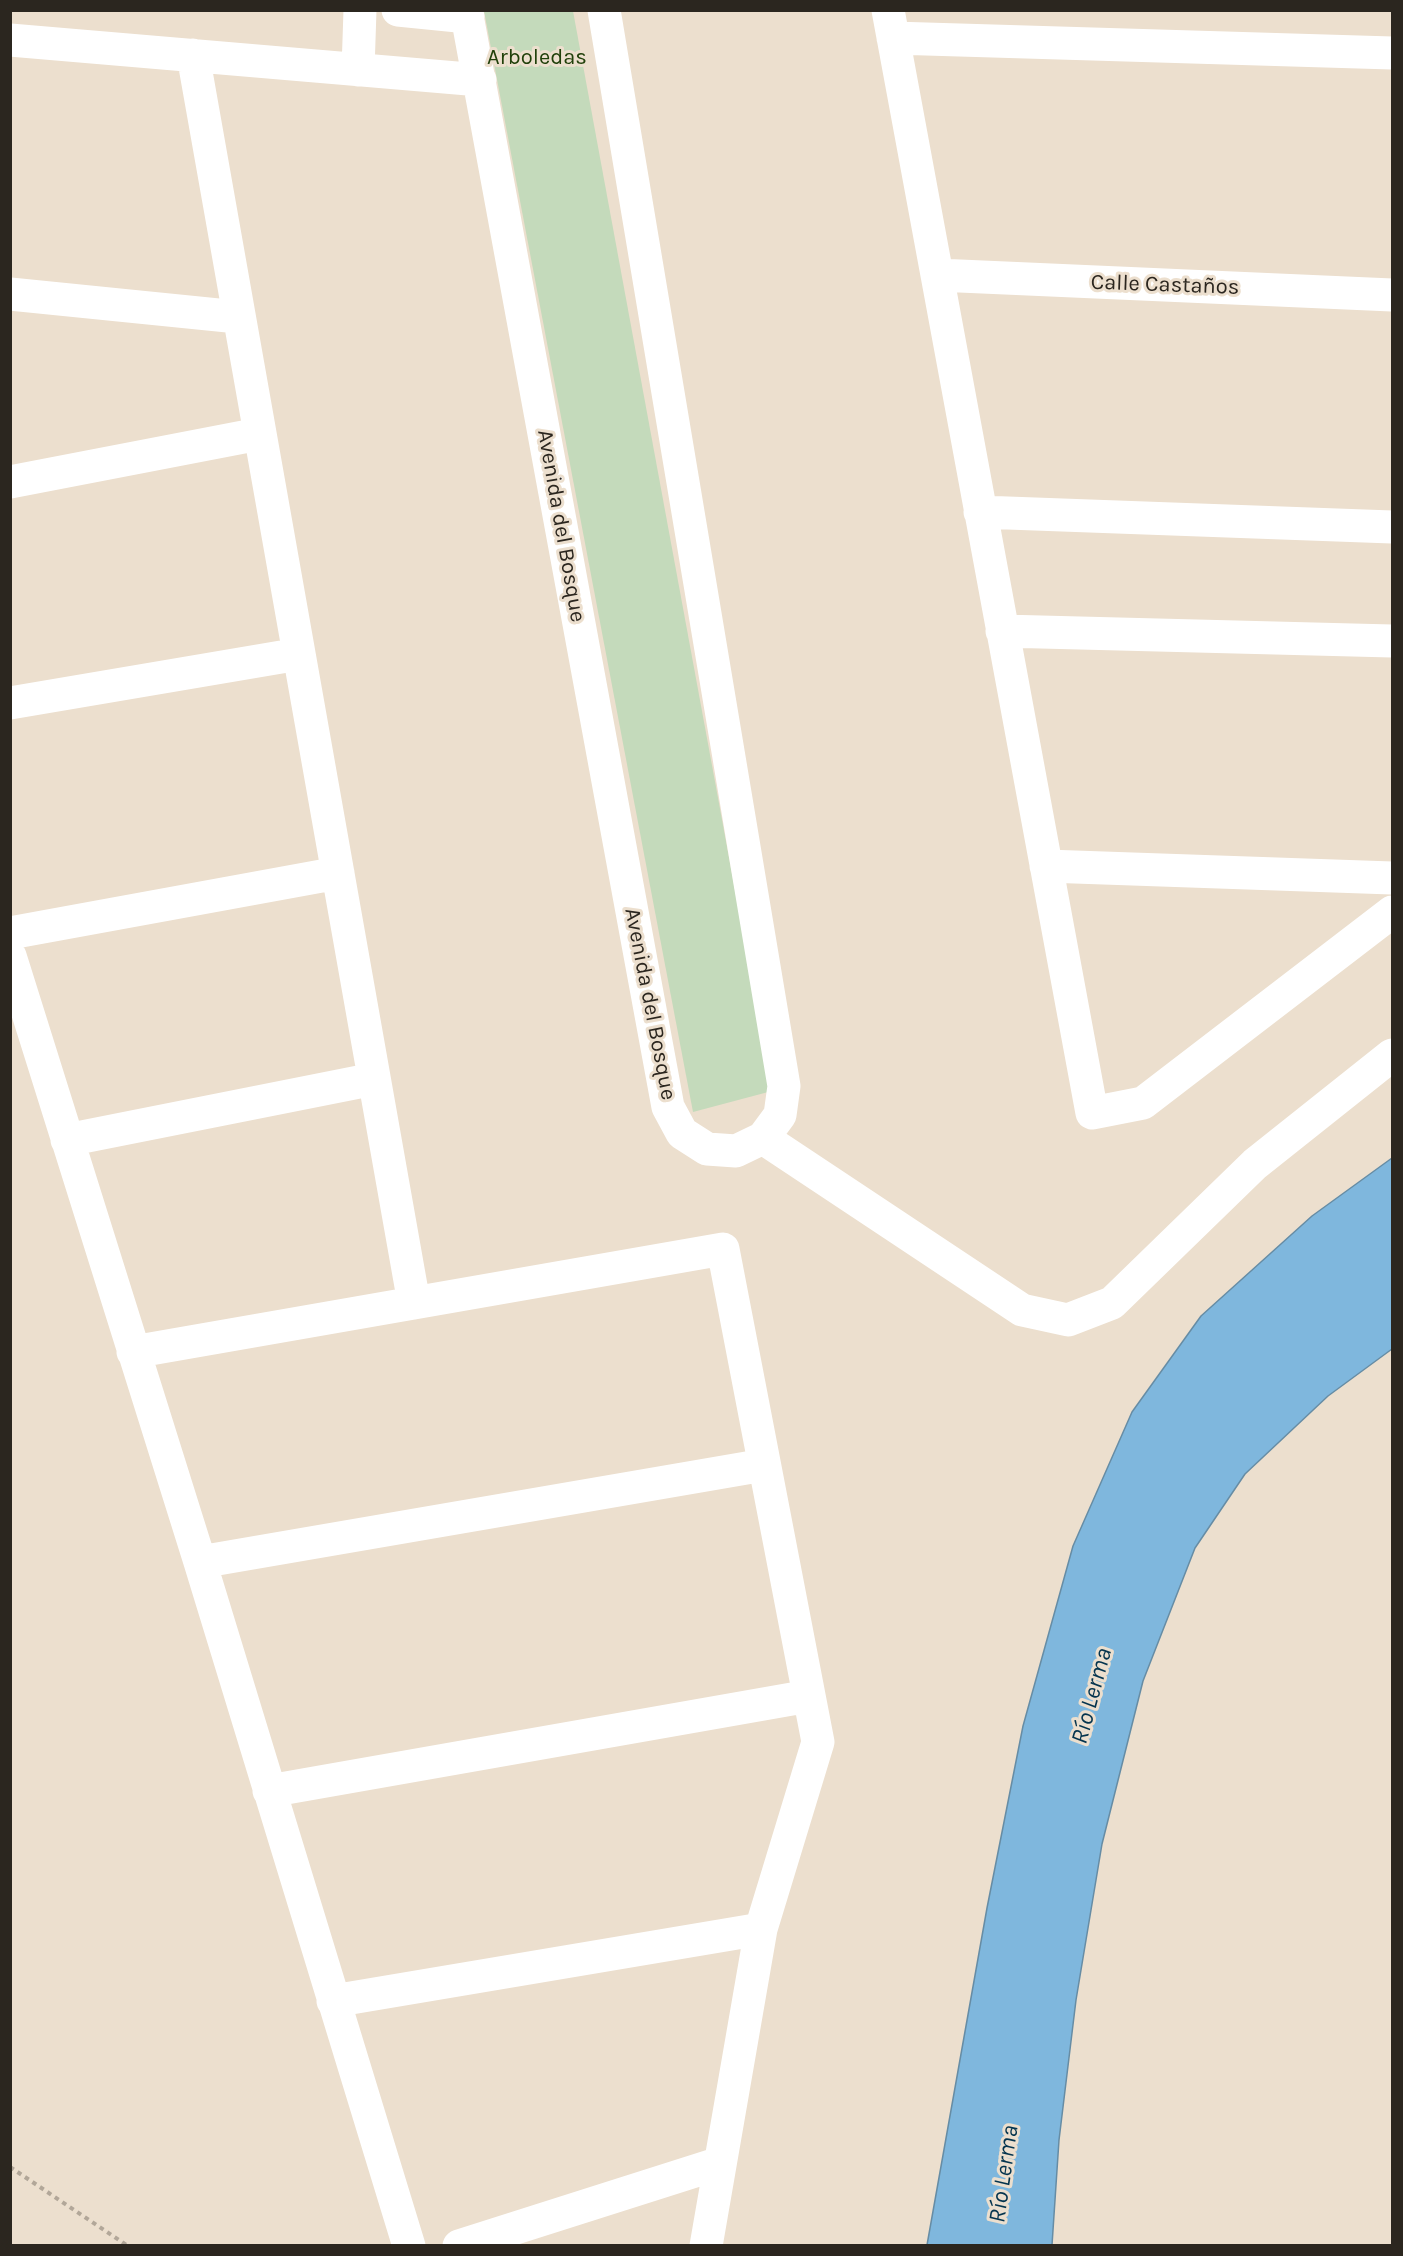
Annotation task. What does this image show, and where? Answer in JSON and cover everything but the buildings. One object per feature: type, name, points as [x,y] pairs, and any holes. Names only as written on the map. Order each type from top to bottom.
[{"type":"street","points":[[358,70],[360,10]]},
{"type":"street","points":[[398,10],[467,14]]},
{"type":"street","name":"Avenida del Bosque","points":[[467,14],[668,1107],[682,1133],[707,1149],[736,1151],[763,1138],[780,1115],[784,1086],[604,10]]},
{"type":"street","points":[[1392,53],[891,24],[1092,1113],[1143,1103],[1392,912]]},
{"type":"street","points":[[10,40],[480,80]]},
{"type":"street","points":[[193,55],[414,1303]]},
{"type":"street","name":"Calle Castaños","points":[[937,275],[1392,295]]},
{"type":"street","points":[[10,294],[238,317]]},
{"type":"street","points":[[10,482],[259,434]]},
{"type":"street","points":[[980,512],[1392,527]]},
{"type":"street","points":[[1002,631],[1392,641]]},
{"type":"street","points":[[10,703],[299,654]]},
{"type":"street","points":[[1046,866],[1392,878]]},
{"type":"street","points":[[10,933],[338,873]]},
{"type":"street","points":[[10,956],[200,1562],[409,2246]]},
{"type":"street","points":[[763,1138],[1022,1310],[1068,1320],[1112,1303],[1254,1164],[1392,1055]]},
{"type":"street","points":[[67,1140],[374,1079]]},
{"type":"street","points":[[133,1352],[723,1249],[818,1742],[761,1929],[706,2246]]},
{"type":"street","points":[[200,1562],[764,1465]]},
{"type":"street","points":[[269,1791],[809,1696]]},
{"type":"street","points":[[333,2001],[761,1929]]},
{"type":"street","points":[[459,2246],[720,2163]]},
{"type":"path","points":[[10,2167],[128,2246]]},
{"type":"green space","name":"Arboledas","points":[[484,11],[573,11],[772,1091],[693,1112]]},
{"type":"water","name":"Río Lerma","points":[[1392,1158],[1392,1349],[1328,1396],[1245,1474],[1195,1548],[1143,1681],[1102,1844],[1076,2000],[1059,2140],[1052,2245],[927,2245],[987,1908],[1023,1726],[1073,1546],[1132,1412],[1201,1316],[1312,1216]]}]
